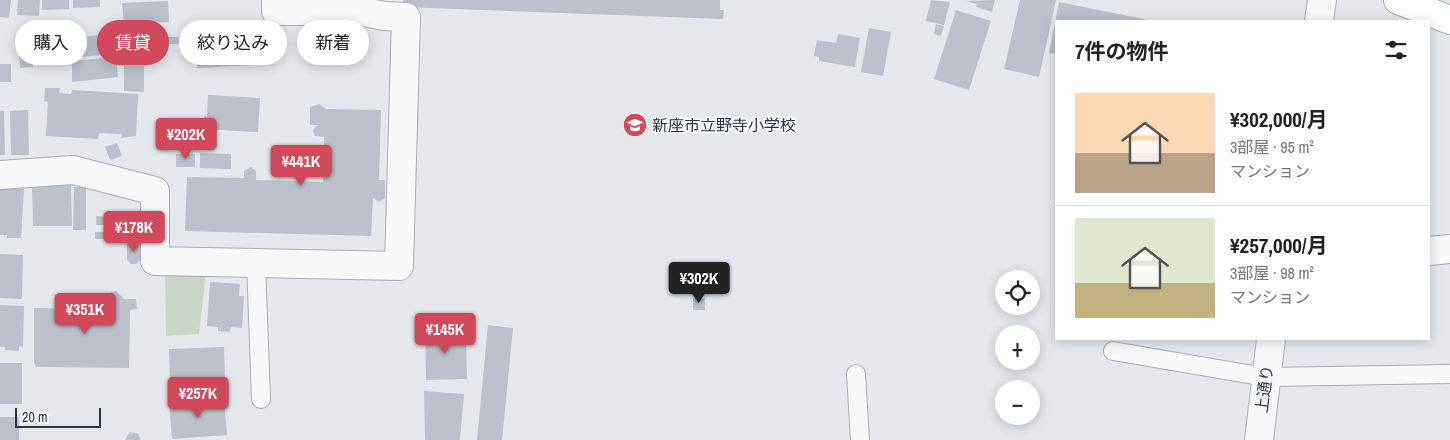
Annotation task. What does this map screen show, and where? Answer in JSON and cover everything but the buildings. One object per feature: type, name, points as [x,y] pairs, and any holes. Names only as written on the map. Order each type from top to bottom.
[{"type":"main road","points":[[1398,0],[1450,20]]},
{"type":"street","points":[[0,175],[73,170],[155,191],[155,261],[399,266],[406,17],[384,16],[359,11],[276,11],[276,0]]},
{"type":"street","points":[[1319,20],[1322,0]]},
{"type":"street","points":[[1430,251],[1450,250]]},
{"type":"street","name":"上通り","points":[[1259,440],[1271,340]]},
{"type":"lane","points":[[256,263],[262,399]]},
{"type":"lane","points":[[1113,351],[1265,377],[1450,374]]},
{"type":"lane","points":[[856,374],[860,440]]},
{"type":"green space","points":[[165,272],[206,272],[199,334],[166,336]]},
{"type":"place","name":"新座市立野寺小学校","points":[[635,125]]}]
